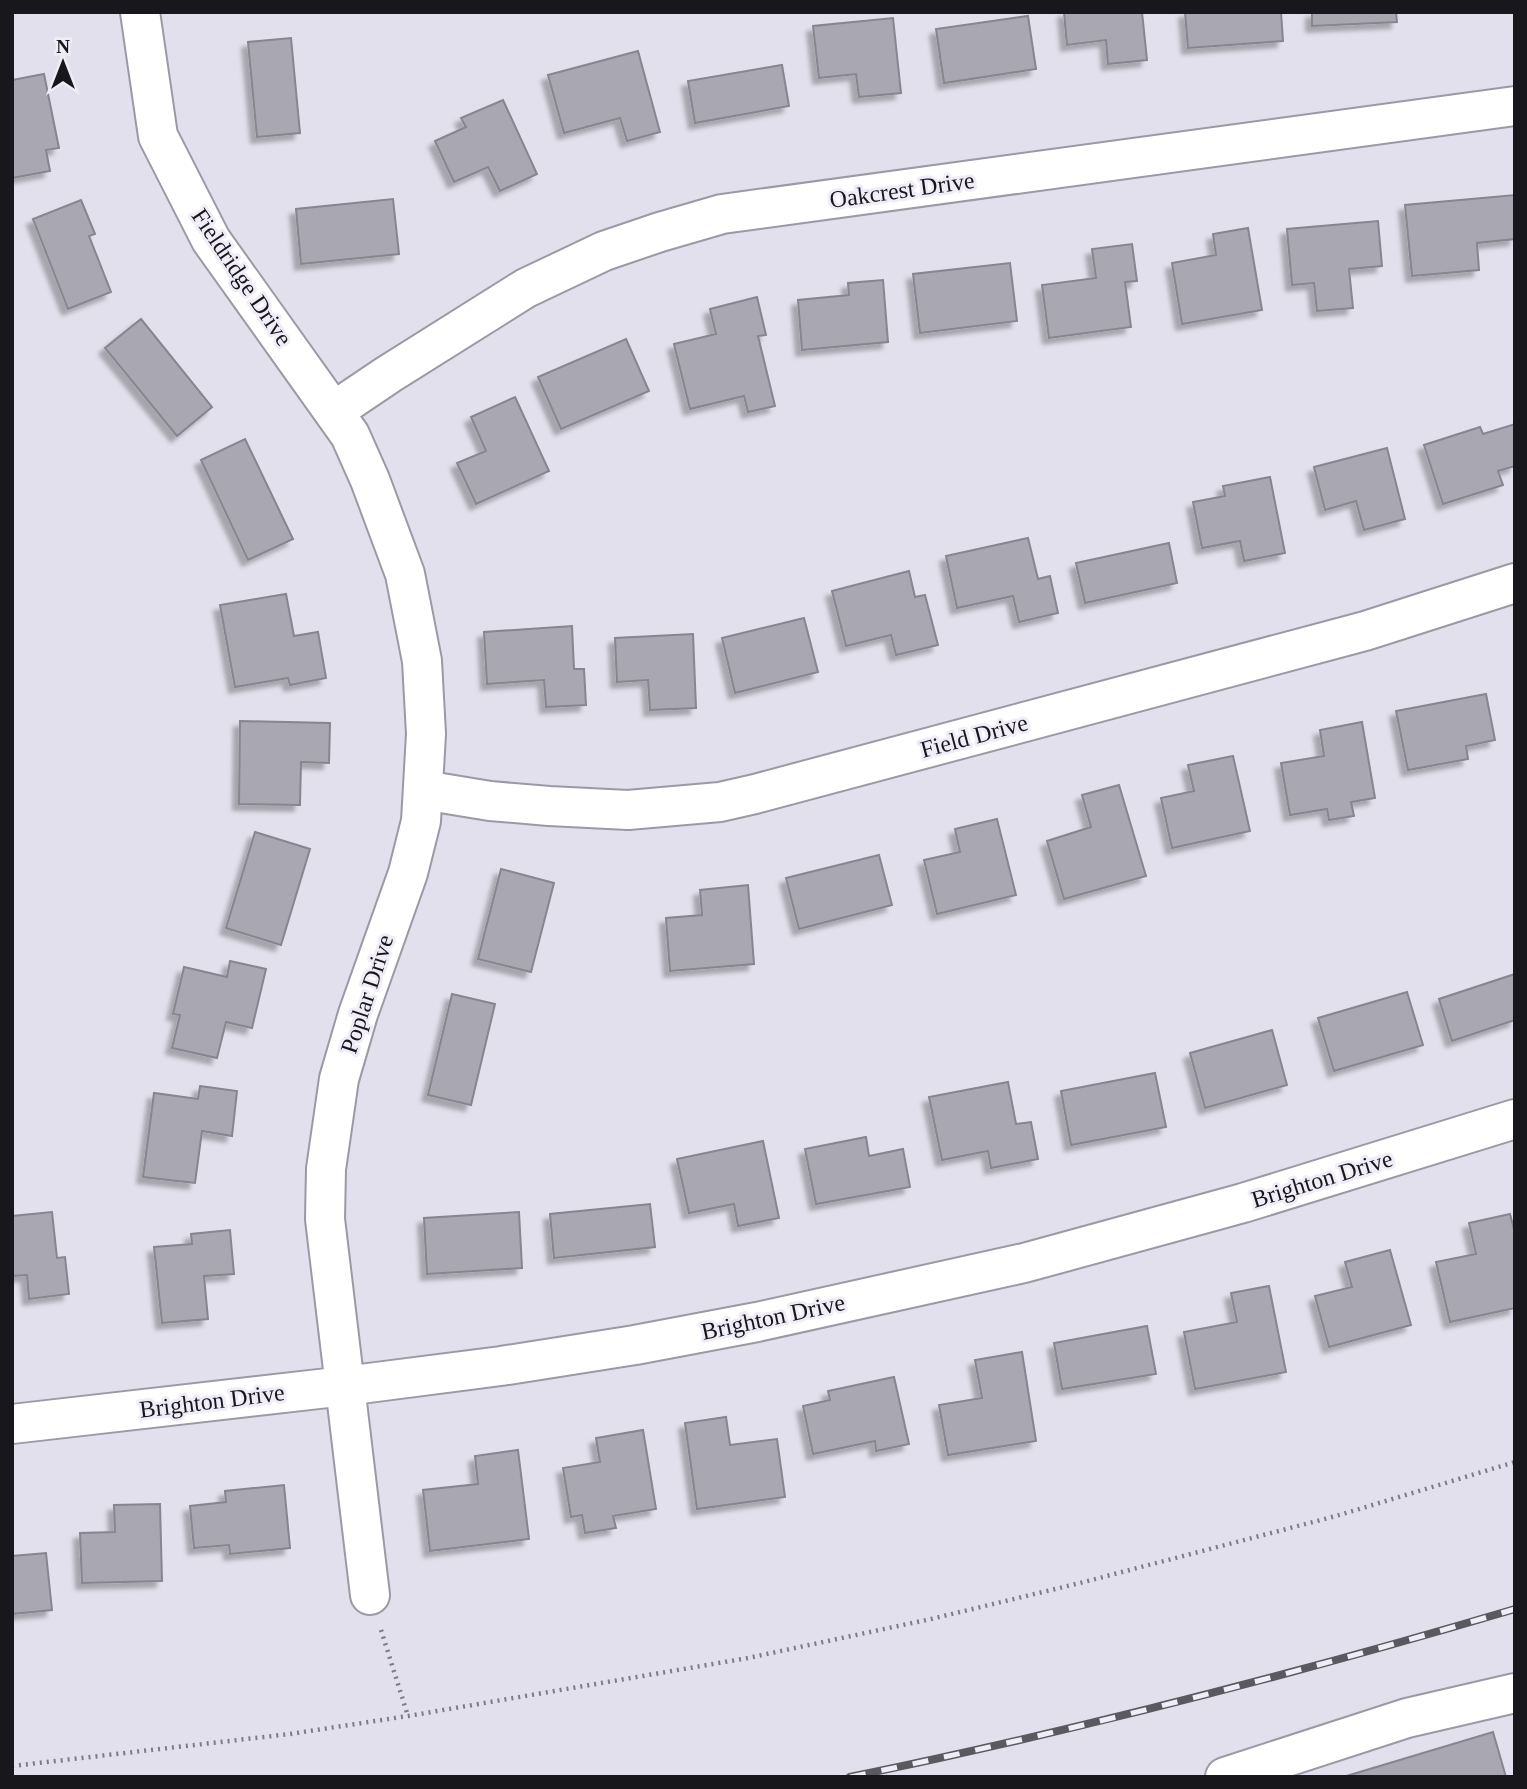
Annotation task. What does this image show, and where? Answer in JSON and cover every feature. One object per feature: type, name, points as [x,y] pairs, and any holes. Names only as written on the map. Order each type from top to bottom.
[{"type":"street","name":"Fieldridge Drive","points":[[140,12],[158,136],[211,240],[334,411]]},
{"type":"street","name":"Oakcrest Drive","points":[[334,411],[526,288],[604,251],[722,214],[1515,106]]},
{"type":"street","name":"Poplar Drive","points":[[334,411],[350,435],[370,480],[404,574],[422,661],[426,734],[421,821],[408,873],[358,1014],[339,1079],[326,1169],[325,1219],[370,1595]]},
{"type":"street","name":"Field Drive","points":[[423,790],[490,801],[628,810],[720,802],[1364,631],[1515,583]]},
{"type":"street","name":"Brighton Drive","points":[[12,1424],[501,1366],[757,1322],[1024,1263],[1244,1203],[1515,1119]]},
{"type":"street","points":[[1225,1777],[1407,1718],[1515,1693]]},
{"type":"path","points":[[12,1766],[290,1734],[748,1658],[931,1619],[1080,1583],[1322,1519],[1515,1462]]},
{"type":"path","points":[[370,1595],[408,1716]]},
{"type":"building","points":[[1064,12],[1142,12],[1147,60],[1108,64],[1106,40],[1067,45]]},
{"type":"building","points":[[1185,12],[1281,12],[1283,41],[1188,48]]},
{"type":"building","points":[[1312,12],[1396,12],[1397,22],[1312,26]]},
{"type":"building","points":[[1028,16],[1036,69],[944,83],[936,29]]},
{"type":"building","points":[[893,18],[901,93],[859,97],[856,74],[819,78],[813,26]]},
{"type":"building","points":[[291,38],[300,133],[257,137],[248,42]]},
{"type":"building","points":[[638,51],[660,132],[627,141],[620,118],[564,133],[548,75]]},
{"type":"building","points":[[782,65],[789,106],[695,123],[688,81]]},
{"type":"building","points":[[44,74],[59,148],[46,150],[50,171],[12,178],[12,80]]},
{"type":"building","points":[[503,100],[537,174],[500,191],[488,167],[454,182],[435,141],[466,127],[461,118]]},
{"type":"building","points":[[1515,195],[1515,239],[1477,243],[1479,270],[1412,276],[1405,205]]},
{"type":"building","points":[[393,199],[399,254],[301,264],[296,209]]},
{"type":"building","points":[[81,200],[95,234],[89,236],[111,292],[68,309],[33,219]]},
{"type":"building","points":[[1378,221],[1382,266],[1349,269],[1353,308],[1317,311],[1314,283],[1292,285],[1287,229]]},
{"type":"building","points":[[1248,228],[1262,310],[1182,324],[1172,263],[1216,255],[1213,234]]},
{"type":"building","points":[[1132,244],[1137,281],[1125,282],[1131,327],[1049,338],[1042,285],[1096,278],[1092,249]]},
{"type":"building","points":[[1010,263],[1017,321],[920,333],[913,274]]},
{"type":"building","points":[[883,280],[888,342],[802,350],[798,300],[849,295],[848,283]]},
{"type":"building","points":[[757,297],[766,335],[758,336],[775,406],[748,412],[744,396],[690,409],[674,344],[716,334],[710,309]]},
{"type":"building","points":[[141,319],[212,407],[177,436],[105,348]]},
{"type":"building","points":[[626,339],[649,391],[561,429],[538,377]]},
{"type":"building","points":[[515,397],[549,471],[476,504],[457,463],[486,451],[471,417]]},
{"type":"building","points":[[1515,424],[1515,466],[1498,471],[1503,485],[1443,504],[1424,445],[1480,427],[1483,434]]},
{"type":"building","points":[[245,439],[293,539],[248,560],[201,460]]},
{"type":"building","points":[[1387,448],[1405,519],[1364,530],[1356,501],[1325,510],[1314,467]]},
{"type":"building","points":[[1270,477],[1285,553],[1244,561],[1240,541],[1202,548],[1193,502],[1225,496],[1223,486]]},
{"type":"building","points":[[1028,538],[1038,579],[1050,576],[1058,613],[1019,622],[1013,596],[957,608],[946,556]]},
{"type":"building","points":[[1169,543],[1177,583],[1085,603],[1076,563]]},
{"type":"building","points":[[909,571],[915,597],[925,595],[938,645],[896,655],[891,635],[846,646],[832,591]]},
{"type":"building","points":[[286,594],[294,636],[318,632],[326,678],[290,685],[288,678],[235,687],[220,605]]},
{"type":"building","points":[[804,618],[818,672],[735,693],[722,638]]},
{"type":"building","points":[[572,626],[574,669],[584,669],[586,705],[546,707],[544,680],[487,684],[484,632]]},
{"type":"building","points":[[693,634],[696,708],[650,710],[648,680],[617,682],[615,638]]},
{"type":"building","points":[[1486,694],[1495,740],[1466,746],[1468,759],[1408,770],[1396,711]]},
{"type":"building","points":[[240,721],[330,723],[329,763],[301,762],[300,805],[239,804]]},
{"type":"building","points":[[1362,722],[1375,798],[1351,802],[1354,816],[1329,820],[1327,809],[1290,815],[1281,763],[1324,756],[1320,730]]},
{"type":"building","points":[[1233,756],[1250,831],[1172,848],[1161,798],[1194,791],[1188,765]]},
{"type":"building","points":[[1119,785],[1146,876],[1064,899],[1047,841],[1091,827],[1082,795]]},
{"type":"building","points":[[997,819],[1016,895],[937,914],[924,860],[960,852],[955,829]]},
{"type":"building","points":[[255,832],[310,849],[281,945],[226,928]]},
{"type":"building","points":[[879,855],[892,905],[799,929],[786,878]]},
{"type":"building","points":[[501,869],[554,883],[531,972],[478,959]]},
{"type":"building","points":[[748,885],[754,964],[670,971],[666,918],[702,915],[700,890]]},
{"type":"building","points":[[230,961],[266,969],[252,1028],[226,1022],[217,1058],[172,1048],[180,1015],[173,1014],[184,967],[227,977]]},
{"type":"building","points":[[1515,974],[1515,1020],[1452,1041],[1439,999]]},
{"type":"building","points":[[1407,992],[1423,1045],[1334,1071],[1318,1018]]},
{"type":"building","points":[[452,994],[495,1004],[471,1105],[428,1095]]},
{"type":"building","points":[[1272,1030],[1287,1085],[1205,1108],[1190,1053]]},
{"type":"building","points":[[1155,1073],[1166,1127],[1071,1145],[1061,1091]]},
{"type":"building","points":[[1008,1082],[1016,1124],[1031,1122],[1038,1159],[991,1168],[988,1151],[942,1160],[929,1097]]},
{"type":"building","points":[[200,1086],[237,1091],[232,1136],[202,1131],[195,1183],[143,1177],[154,1093],[198,1099]]},
{"type":"building","points":[[866,1137],[869,1156],[903,1149],[910,1187],[816,1204],[805,1149]]},
{"type":"building","points":[[763,1141],[779,1218],[738,1226],[734,1204],[689,1213],[677,1159]]},
{"type":"building","points":[[650,1204],[655,1247],[554,1258],[550,1214]]},
{"type":"building","points":[[52,1212],[57,1258],[65,1257],[69,1294],[29,1299],[27,1275],[12,1276],[12,1216]]},
{"type":"building","points":[[519,1212],[522,1268],[427,1274],[424,1218]]},
{"type":"building","points":[[1510,1214],[1515,1233],[1515,1308],[1450,1322],[1436,1262],[1476,1254],[1469,1223]]},
{"type":"building","points":[[230,1230],[234,1274],[204,1276],[208,1319],[162,1323],[154,1247],[192,1244],[191,1234]]},
{"type":"building","points":[[1390,1250],[1411,1325],[1329,1347],[1315,1296],[1352,1287],[1345,1262]]},
{"type":"building","points":[[1269,1286],[1286,1372],[1195,1389],[1184,1332],[1237,1322],[1231,1293]]},
{"type":"building","points":[[1147,1326],[1156,1374],[1062,1389],[1054,1343]]},
{"type":"building","points":[[1022,1352],[1036,1441],[948,1455],[939,1405],[982,1398],[975,1360]]},
{"type":"building","points":[[894,1377],[909,1444],[876,1451],[875,1441],[813,1454],[803,1406],[830,1400],[828,1391]]},
{"type":"building","points":[[726,1417],[730,1445],[777,1439],[785,1497],[697,1509],[685,1423]]},
{"type":"building","points":[[643,1430],[656,1509],[613,1516],[616,1528],[585,1533],[582,1515],[571,1517],[563,1468],[600,1462],[596,1438]]},
{"type":"building","points":[[518,1450],[529,1539],[430,1551],[423,1490],[478,1484],[475,1456]]},
{"type":"building","points":[[284,1485],[290,1548],[230,1554],[229,1545],[194,1548],[190,1506],[226,1502],[225,1491]]},
{"type":"building","points":[[160,1504],[162,1581],[82,1583],[80,1533],[115,1532],[114,1505]]},
{"type":"building","points":[[46,1553],[52,1610],[12,1614],[12,1556]]},
{"type":"building","points":[[1493,1732],[1506,1777],[1343,1777]]},
{"type":"railway","points":[[850,1777],[1184,1700],[1515,1609]]}]
